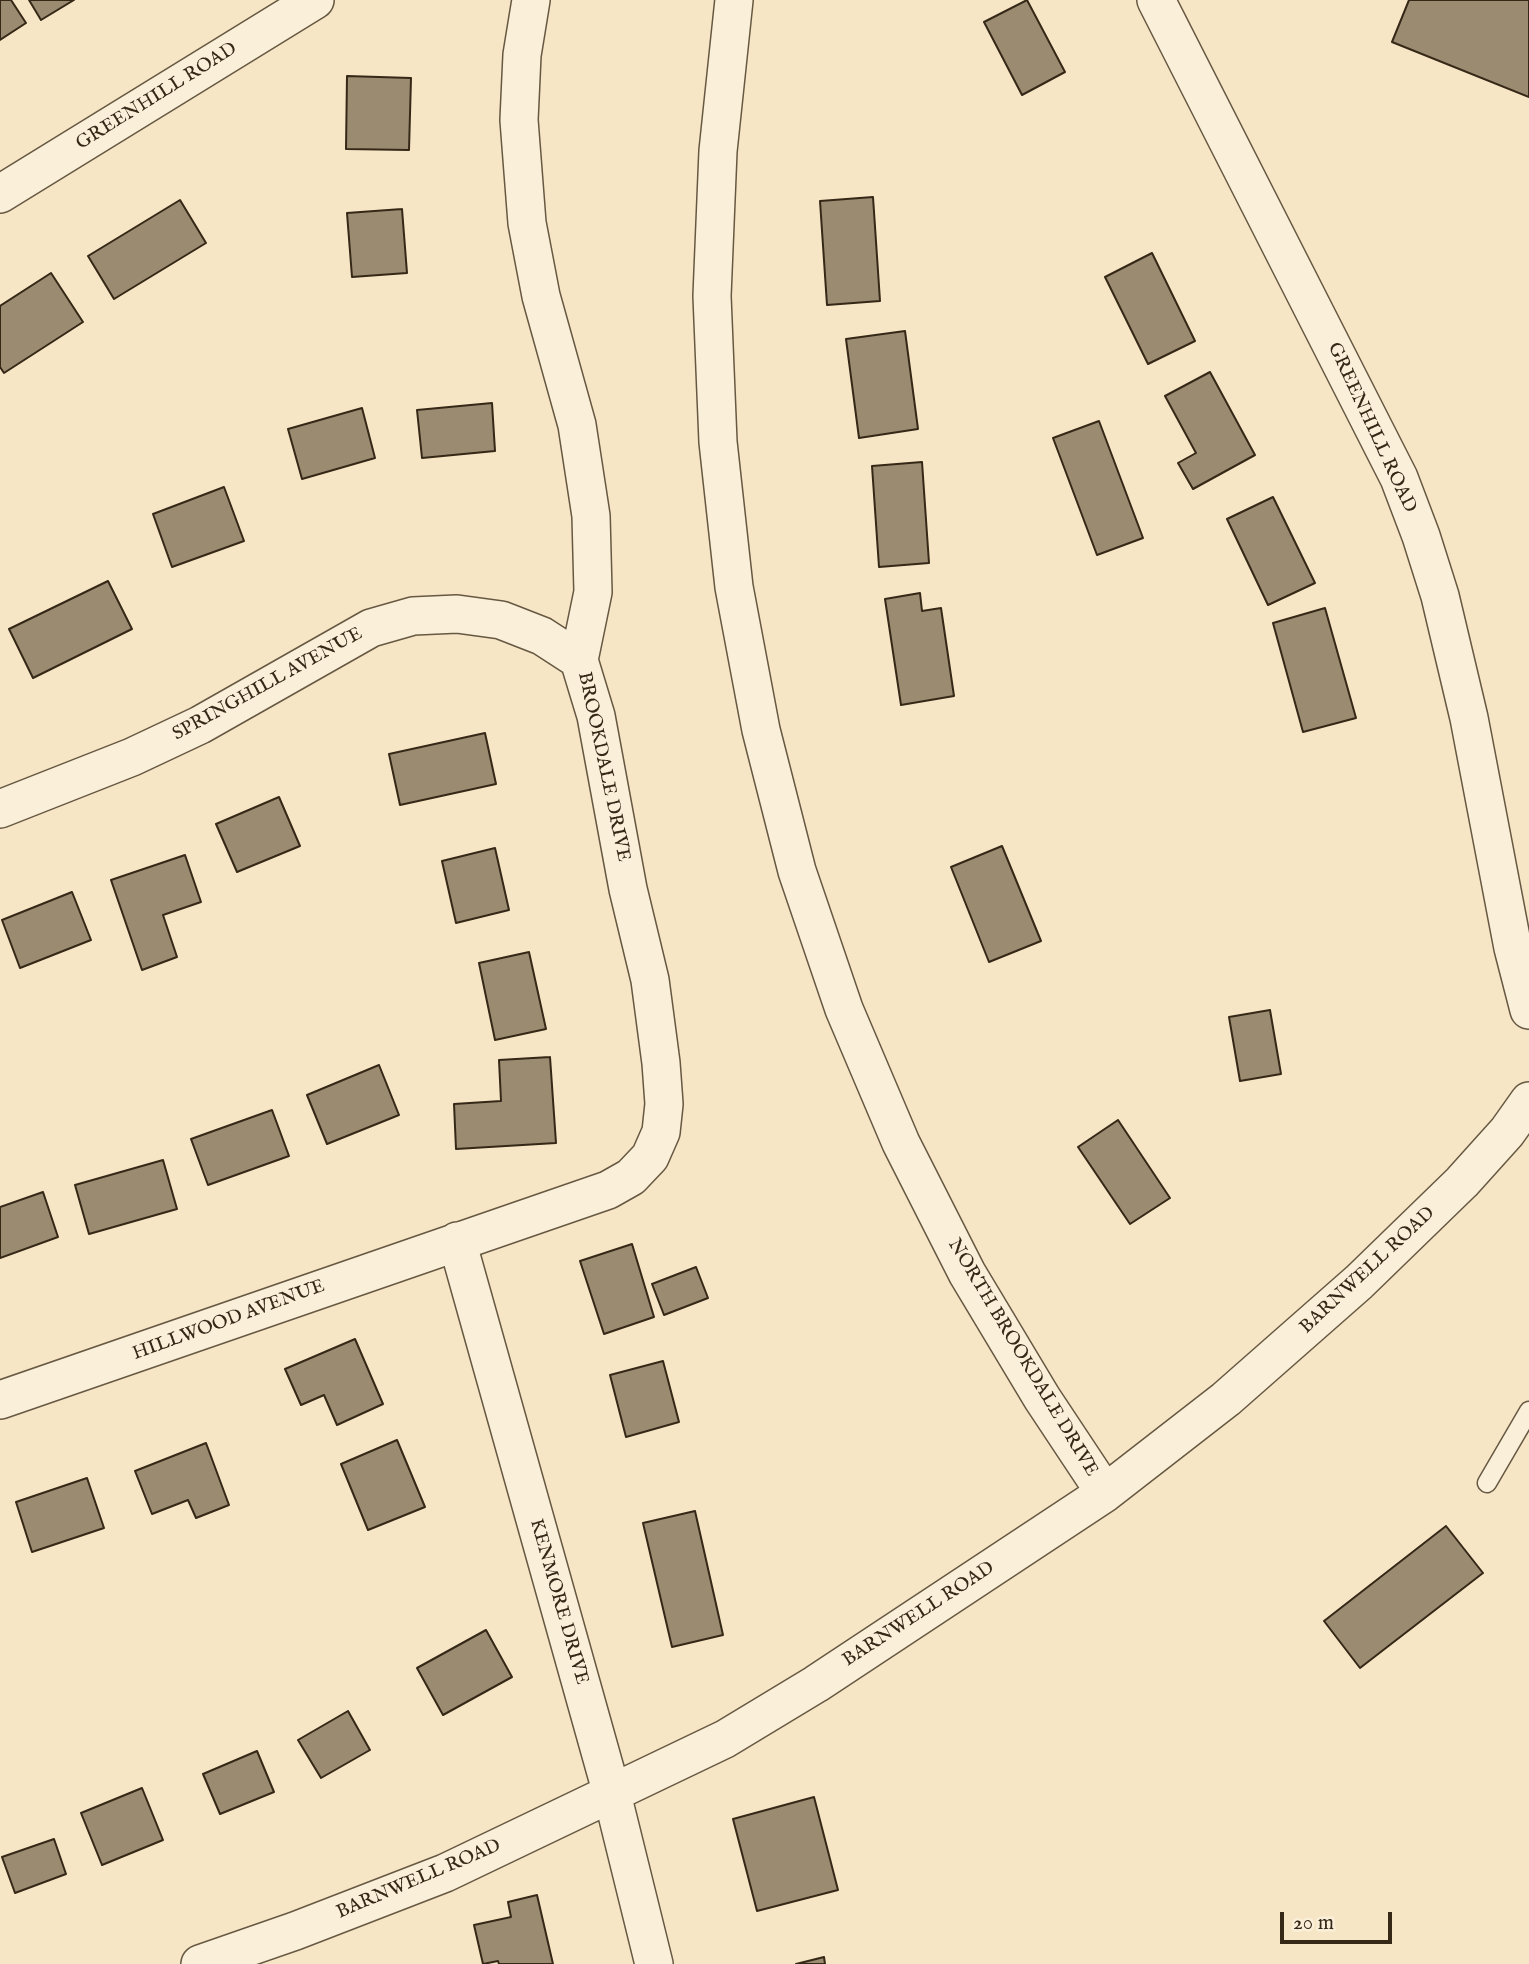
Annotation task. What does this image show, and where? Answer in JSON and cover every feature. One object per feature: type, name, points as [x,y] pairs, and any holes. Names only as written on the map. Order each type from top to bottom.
[{"type":"street","name":"GREENHILL ROAD","points":[[0,194],[315,0]]},
{"type":"street","name":"BROOKDALE DRIVE","points":[[457,1241],[608,1190],[631,1177],[650,1157],[661,1132],[664,1104],[650,980],[628,889],[596,716],[579,660],[593,592],[591,516],[577,425],[541,296],[527,223],[519,120],[522,55],[530,0]]},
{"type":"street","name":"NORTH BROOKDALE DRIVE","points":[[734,0],[718,151],[712,296],[718,442],[733,574],[761,730],[801,884],[844,1009],[901,1143],[967,1273],[1042,1398],[1105,1493]]},
{"type":"street","name":"GREENHILL ROAD","points":[[1156,0],[1399,478],[1421,536],[1440,596],[1469,718],[1513,948],[1529,1010]]},
{"type":"street","name":"SPRINGHILL AVENUE","points":[[0,809],[132,757],[200,724],[371,628],[414,616],[457,614],[501,620],[542,636],[579,660]]},
{"type":"street","name":"BARNWELL ROAD","points":[[200,1964],[295,1931],[445,1873],[725,1739],[816,1684],[1105,1493],[1226,1399],[1359,1282],[1462,1182],[1507,1132],[1529,1101]]},
{"type":"street","name":"HILLWOOD AVENUE","points":[[0,1400],[457,1241]]},
{"type":"street","name":"KENMORE DRIVE","points":[[457,1241],[612,1794],[654,1964]]},
{"type":"lane","points":[[1487,1483],[1529,1411]]},
{"type":"building","points":[[0,0],[11,0],[26,23],[0,40]]},
{"type":"building","points":[[29,0],[74,0],[41,20]]},
{"type":"building","points":[[1027,0],[1065,72],[1022,95],[984,22]]},
{"type":"building","points":[[1409,0],[1529,0],[1529,97],[1392,42]]},
{"type":"building","points":[[347,76],[411,78],[409,150],[346,149]]},
{"type":"building","points":[[873,197],[880,301],[827,305],[820,201]]},
{"type":"building","points":[[180,200],[206,243],[114,299],[88,256]]},
{"type":"building","points":[[402,209],[407,273],[352,277],[347,213]]},
{"type":"building","points":[[1152,253],[1195,341],[1148,364],[1105,277]]},
{"type":"building","points":[[51,273],[83,322],[4,373],[0,367],[0,306]]},
{"type":"building","points":[[905,331],[918,429],[859,438],[846,339]]},
{"type":"building","points":[[1210,372],[1255,455],[1193,489],[1178,463],[1196,453],[1165,396]]},
{"type":"building","points":[[492,403],[495,451],[422,458],[417,410]]},
{"type":"building","points":[[362,408],[375,458],[302,479],[288,429]]},
{"type":"building","points":[[1099,421],[1143,538],[1097,555],[1053,438]]},
{"type":"building","points":[[922,462],[929,563],[879,567],[872,466]]},
{"type":"building","points":[[224,487],[244,541],[172,567],[153,514]]},
{"type":"building","points":[[1273,497],[1315,583],[1268,605],[1227,519]]},
{"type":"building","points":[[108,581],[132,629],[33,678],[9,629]]},
{"type":"building","points":[[920,593],[922,611],[941,608],[954,696],[901,705],[885,599]]},
{"type":"building","points":[[1325,608],[1356,718],[1303,732],[1273,623]]},
{"type":"building","points":[[485,733],[496,784],[400,805],[389,754]]},
{"type":"building","points":[[279,797],[300,846],[237,872],[216,824]]},
{"type":"building","points":[[1002,846],[1041,941],[989,962],[951,867]]},
{"type":"building","points":[[495,848],[509,910],[456,923],[442,861]]},
{"type":"building","points":[[185,855],[201,902],[163,915],[177,957],[142,970],[111,880]]},
{"type":"building","points":[[72,892],[91,940],[20,968],[2,920]]},
{"type":"building","points":[[529,952],[546,1029],[495,1040],[479,963]]},
{"type":"building","points":[[1270,1010],[1281,1074],[1240,1081],[1229,1017]]},
{"type":"building","points":[[550,1057],[556,1143],[456,1149],[454,1104],[501,1101],[499,1060]]},
{"type":"building","points":[[379,1065],[399,1115],[327,1144],[307,1095]]},
{"type":"building","points":[[272,1110],[289,1156],[208,1185],[191,1139]]},
{"type":"building","points":[[1118,1120],[1170,1198],[1130,1224],[1078,1147]]},
{"type":"building","points":[[163,1160],[177,1209],[89,1234],[75,1185]]},
{"type":"building","points":[[43,1192],[58,1237],[0,1258],[0,1207]]},
{"type":"building","points":[[632,1244],[654,1317],[604,1334],[580,1261]]},
{"type":"building","points":[[696,1267],[708,1298],[664,1315],[652,1284]]},
{"type":"building","points":[[355,1339],[383,1404],[337,1425],[324,1395],[301,1405],[285,1369]]},
{"type":"building","points":[[663,1361],[679,1422],[626,1437],[610,1375]]},
{"type":"building","points":[[397,1440],[425,1507],[368,1530],[341,1464]]},
{"type":"building","points":[[206,1443],[229,1505],[196,1518],[188,1500],[152,1514],[135,1471]]},
{"type":"building","points":[[87,1478],[104,1528],[32,1552],[16,1502]]},
{"type":"building","points":[[695,1511],[723,1635],[672,1647],[643,1523]]},
{"type":"building","points":[[1446,1526],[1483,1573],[1360,1668],[1324,1621]]},
{"type":"building","points":[[486,1630],[512,1677],[443,1715],[417,1668]]},
{"type":"building","points":[[348,1711],[370,1750],[321,1778],[298,1740]]},
{"type":"building","points":[[257,1751],[274,1792],[220,1814],[203,1774]]},
{"type":"building","points":[[142,1788],[163,1840],[102,1865],[81,1813]]},
{"type":"building","points":[[814,1797],[838,1890],[757,1911],[733,1819]]},
{"type":"building","points":[[54,1839],[66,1874],[15,1893],[2,1857]]},
{"type":"building","points":[[537,1895],[553,1964],[499,1964],[498,1961],[483,1964],[474,1925],[511,1917],[508,1902]]},
{"type":"building","points":[[824,1957],[825,1964],[796,1964]]}]
